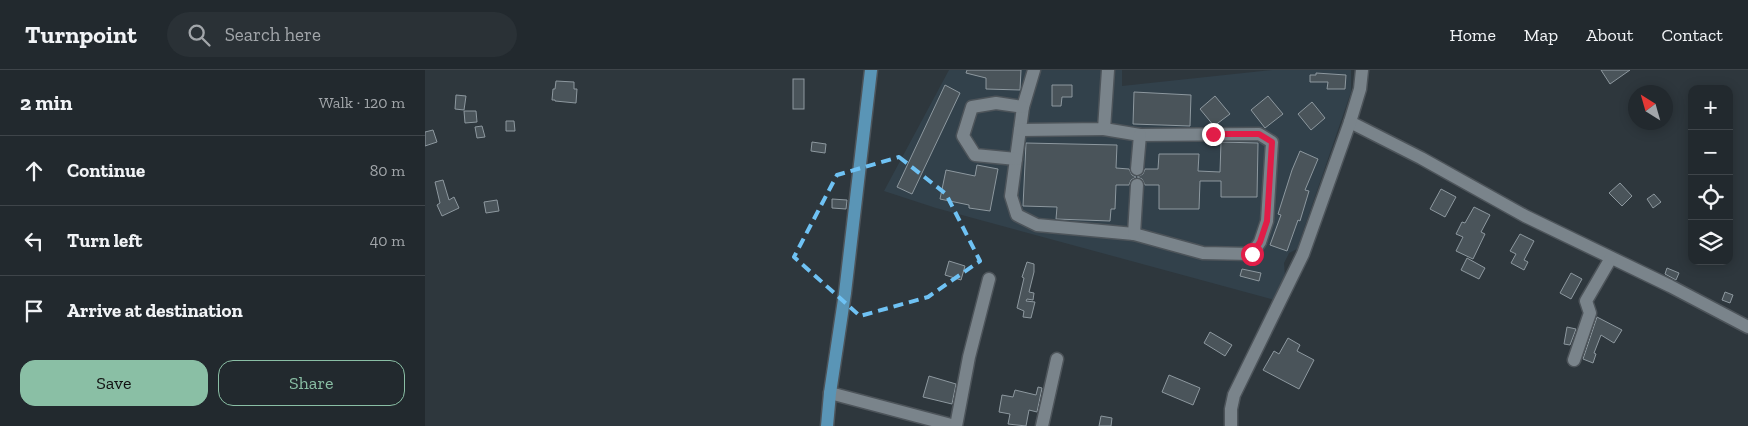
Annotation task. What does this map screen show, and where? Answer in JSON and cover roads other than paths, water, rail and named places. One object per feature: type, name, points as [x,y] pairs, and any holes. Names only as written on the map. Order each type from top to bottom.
[{"type":"main road","points":[[827,426],[829,393],[845,293],[871,70]]},
{"type":"street","points":[[1019,130],[1104,129],[1140,135],[1259,134],[1272,142],[1267,221],[1260,242],[1252,254],[1203,253],[1134,234],[1037,225],[1017,215],[1011,196],[1019,130],[1023,107],[1034,70]]},
{"type":"street","points":[[1104,129],[1108,70]]},
{"type":"street","points":[[1231,426],[1231,409],[1235,395],[1303,254],[1350,122],[1360,89],[1362,70]]},
{"type":"street","points":[[1016,159],[975,155],[963,136],[972,107],[996,103],[1023,107]]},
{"type":"street","points":[[1350,122],[1421,158],[1525,216],[1671,286],[1748,327]]},
{"type":"street","points":[[1137,169],[1140,135]]},
{"type":"street","points":[[1134,234],[1137,185]]},
{"type":"street","points":[[1574,360],[1590,313],[1586,300],[1611,258]]},
{"type":"street","points":[[829,393],[956,426],[969,357],[989,279]]},
{"type":"street","points":[[1042,426],[1057,359]]}]
